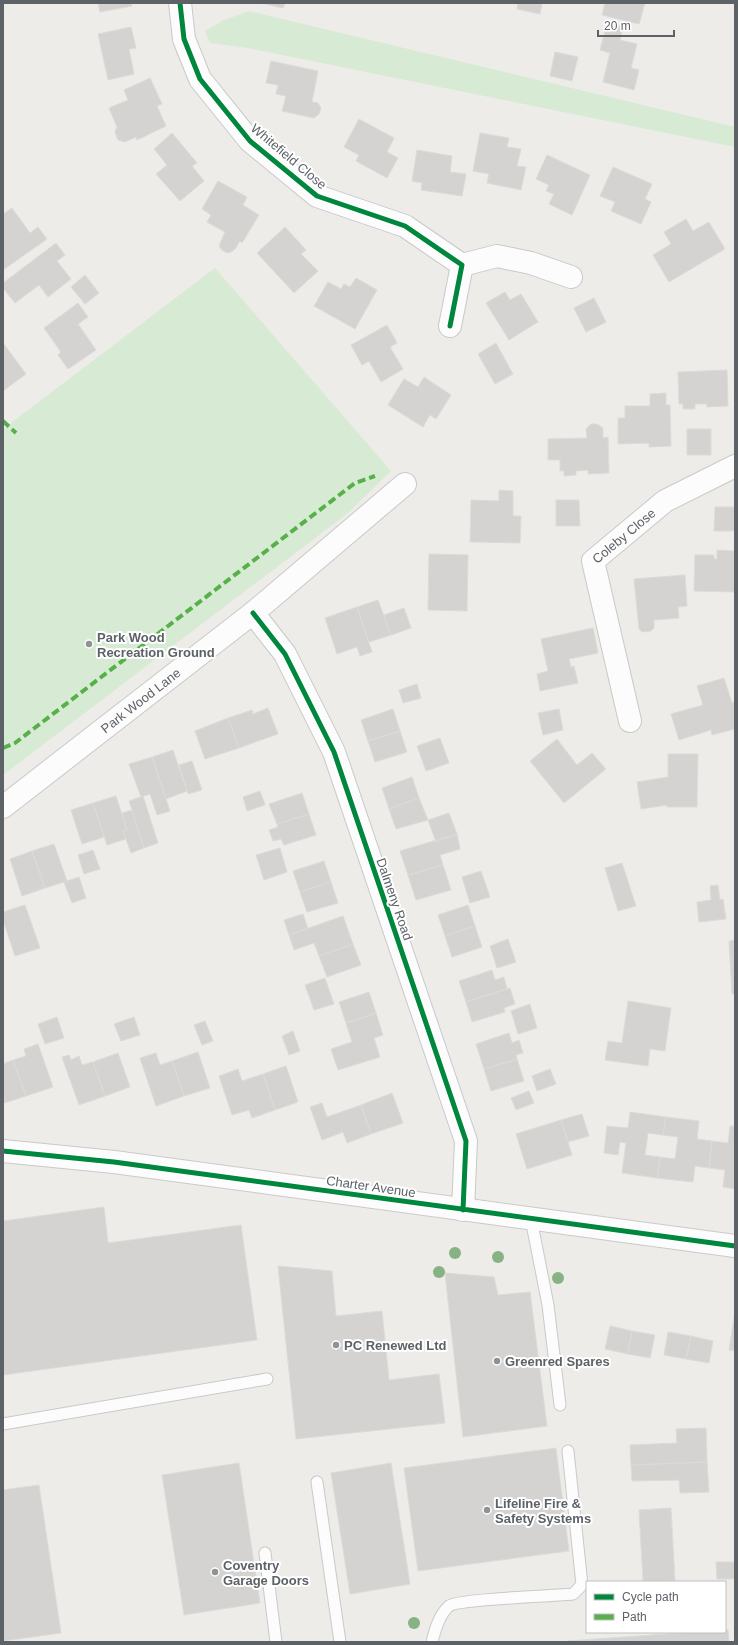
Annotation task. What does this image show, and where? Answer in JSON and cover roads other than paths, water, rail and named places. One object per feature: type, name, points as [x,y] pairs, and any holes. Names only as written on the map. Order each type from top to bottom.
[{"type":"street","name":"Whitefield Close","points":[[180,3],[184,39],[200,79],[250,141],[317,196],[405,226],[462,265]]},
{"type":"street","points":[[450,326],[462,265],[497,256],[532,263],[571,277]]},
{"type":"street","name":"Coleby Close","points":[[630,721],[593,561],[665,501],[735,466]]},
{"type":"street","name":"Park Wood Lane","points":[[3,807],[253,613],[404,484]]},
{"type":"street","name":"Dalmeny Road","points":[[253,613],[285,654],[334,752],[466,1141],[463,1210]]},
{"type":"street","name":"Charter Avenue","points":[[3,1151],[114,1162],[735,1246]]},
{"type":"lane","points":[[531,1219],[548,1305],[560,1405]]},
{"type":"lane","points":[[3,1424],[267,1379]]},
{"type":"lane","points":[[432,1642],[443,1613],[450,1605],[480,1600],[573,1594],[582,1585],[568,1451]]},
{"type":"lane","points":[[317,1482],[340,1642]]},
{"type":"lane","points":[[265,1553],[276,1642]]},
{"type":"place","name":"Park Wood Recreation Ground","points":[[89,644]]},
{"type":"place","name":"PC Renewed Ltd","points":[[336,1345]]},
{"type":"place","name":"Greenred Spares","points":[[497,1361]]},
{"type":"place","name":"Lifeline Fire & Safety Systems","points":[[487,1510]]},
{"type":"place","name":"Coventry Garage Doors","points":[[215,1572]]}]
